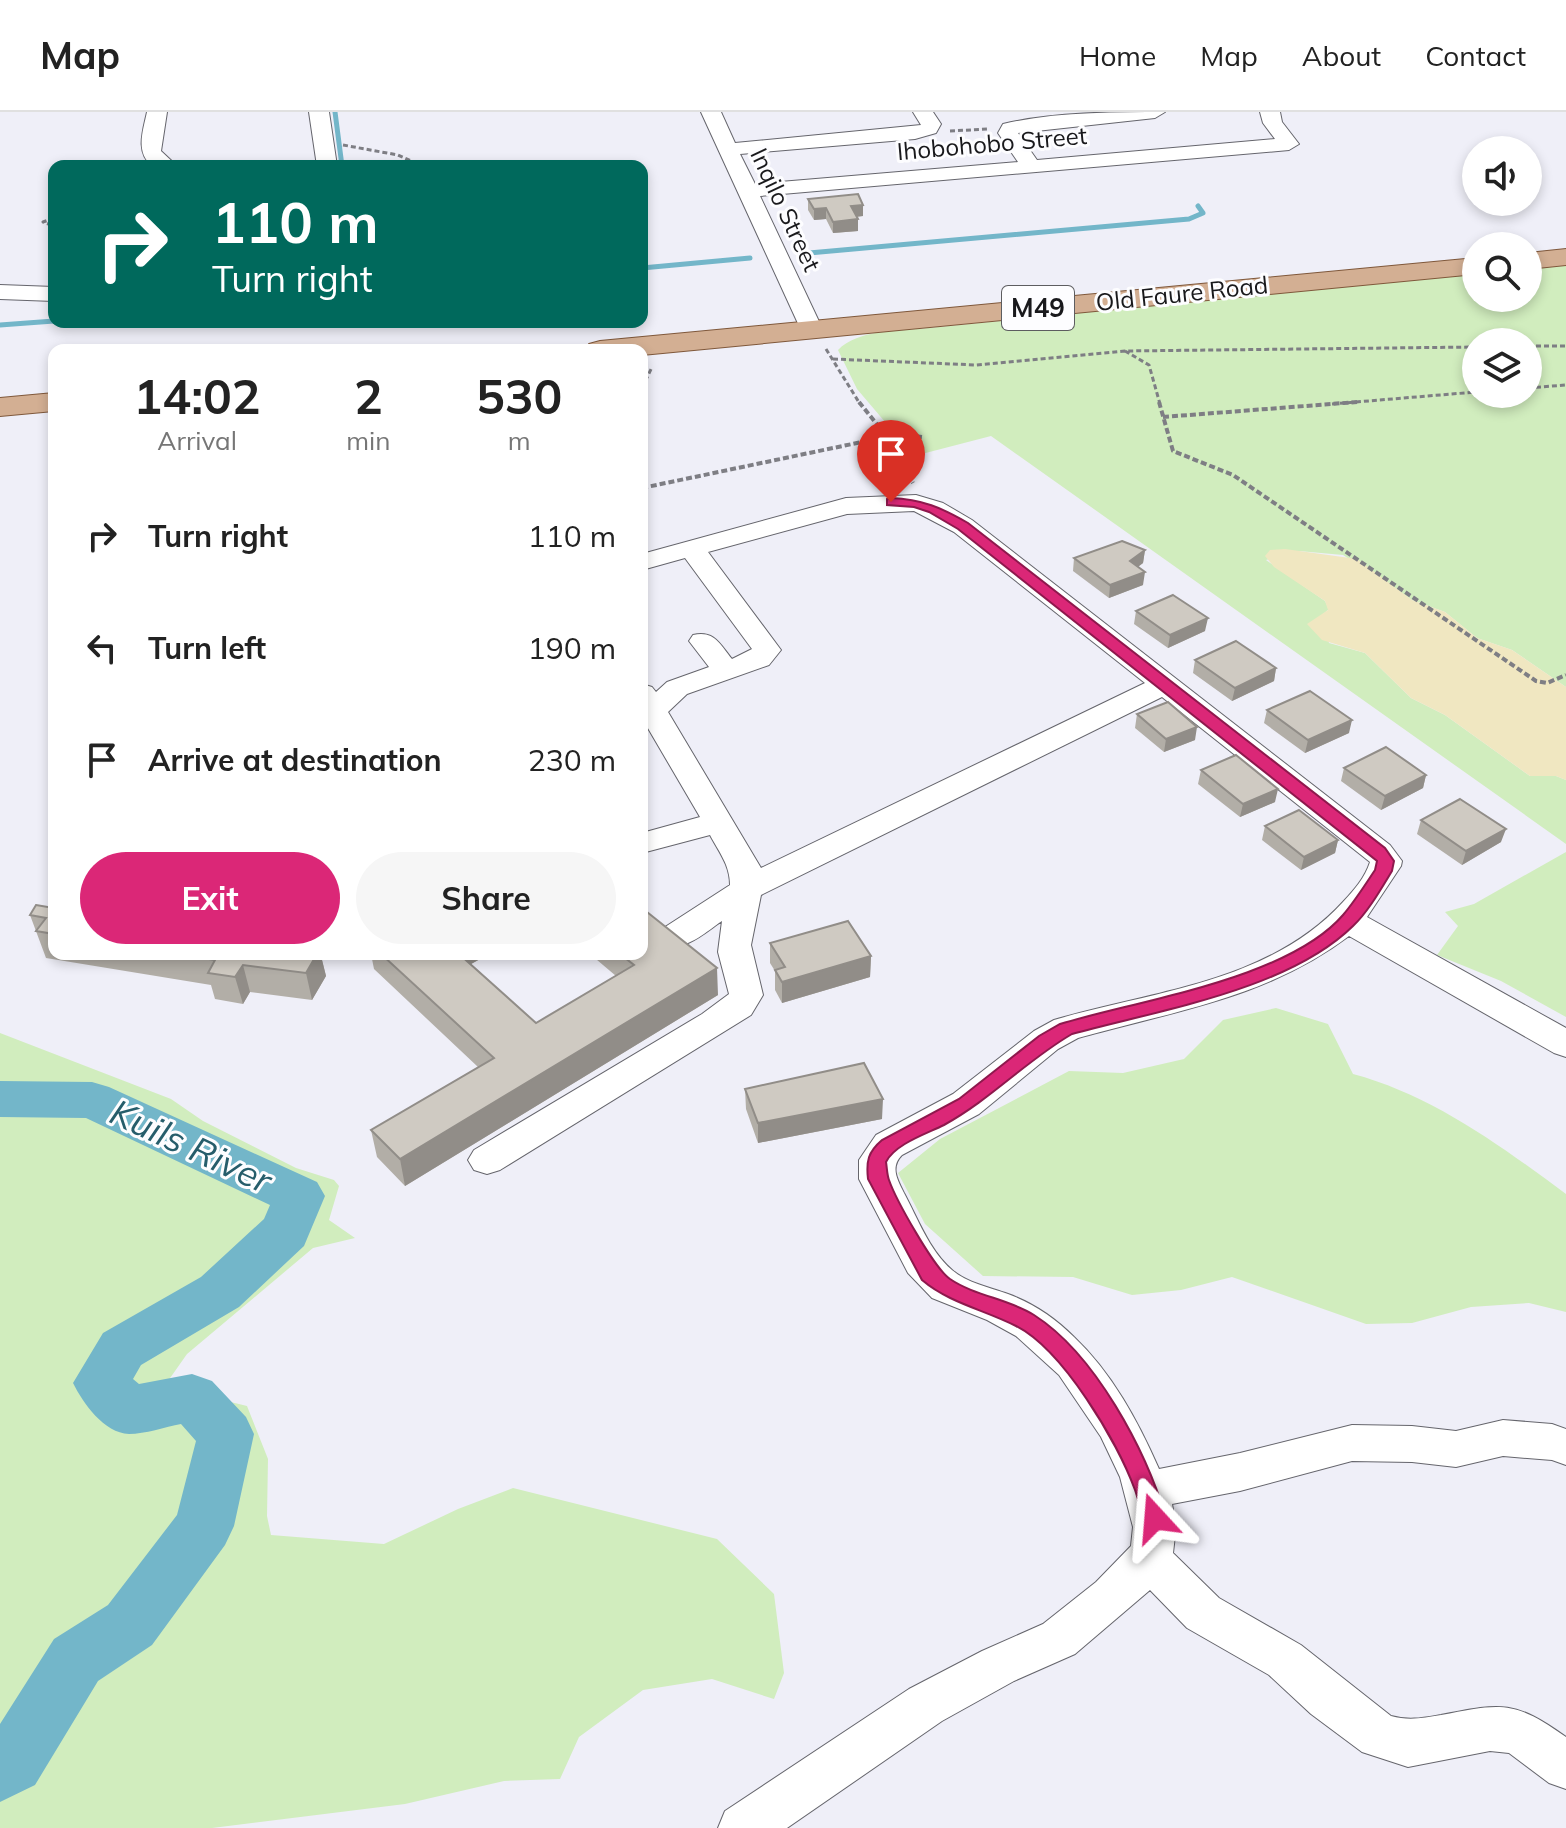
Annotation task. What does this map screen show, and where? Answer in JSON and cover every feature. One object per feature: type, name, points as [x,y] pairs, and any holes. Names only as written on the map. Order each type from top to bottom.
[{"type":"main road","points":[[1542,260],[1566,257]]},
{"type":"main road","name":"Old Faure Road","points":[[648,345],[1462,267]]},
{"type":"main road","points":[[0,407],[48,403]]},
{"type":"street","points":[[155,160],[151,151],[157,112]]},
{"type":"street","points":[[319,112],[326,160]]},
{"type":"street","name":"Inqilo Street","points":[[711,112],[812,330]]},
{"type":"street","points":[[1032,167],[1008,133],[1010,128],[1155,112]]},
{"type":"street","name":"Ihobohobo Street","points":[[748,191],[1289,144],[1273,123],[1270,112]]},
{"type":"street","points":[[728,149],[832,132],[915,133],[926,120]]},
{"type":"street","points":[[0,292],[48,294]]},
{"type":"street","points":[[648,560],[846,506],[916,503],[934,509],[963,526],[1379,852],[1386,861],[1384,871],[1348,921],[1302,956],[1256,977],[1066,1029],[1046,1040],[966,1104],[889,1145],[880,1153],[876,1162],[878,1179],[930,1274],[943,1286],[1027,1321],[1072,1362],[1090,1386],[1126,1445],[1147,1490],[1155,1518],[1154,1544],[1149,1559],[1130,1580],[1057,1640],[998,1666],[904,1718],[790,1800],[742,1828]]},
{"type":"street","points":[[487,1160],[739,1006],[746,995],[736,957],[735,937],[748,888],[745,868],[653,694],[759,659],[767,650],[691,548]]},
{"type":"street","points":[[703,641],[725,669]]},
{"type":"street","points":[[674,937],[748,888],[1163,685]]},
{"type":"street","points":[[648,841],[720,822]]},
{"type":"street","points":[[1348,921],[1566,1044]]},
{"type":"street","points":[[1147,1490],[1240,1472],[1352,1443],[1412,1444],[1456,1449],[1503,1438],[1552,1442],[1566,1447]]},
{"type":"street","points":[[1149,1559],[1203,1613],[1285,1660],[1328,1698],[1379,1736],[1408,1744],[1490,1728],[1518,1731],[1566,1766]]},
{"type":"path","points":[[926,120],[945,131],[1010,128]]},
{"type":"path","points":[[338,144],[398,155],[409,160]]},
{"type":"path","points":[[812,330],[833,359],[865,415],[884,433],[912,478],[916,503]]},
{"type":"path","points":[[1542,346],[1566,346]]},
{"type":"path","points":[[833,359],[976,365],[1125,351],[1462,347]]},
{"type":"path","points":[[1125,351],[1149,365],[1173,451],[1233,475],[1536,681],[1547,683],[1566,675]]},
{"type":"path","points":[[1542,387],[1566,385]]},
{"type":"path","points":[[1163,417],[1462,393]]},
{"type":"path","points":[[648,487],[876,439],[884,433],[923,437]]},
{"type":"green space","points":[[1566,265],[1566,687],[1512,650],[1477,638],[1445,612],[1412,600],[1343,555],[1299,551],[1266,560],[1325,601],[1329,609],[1321,616],[1329,643],[1365,653],[1411,698],[1445,715],[1530,776],[1556,776],[1566,780],[1566,844],[991,436],[914,456],[857,389],[838,350],[846,343],[868,335],[1462,275],[1462,312],[1542,312],[1542,267]]},
{"type":"green space","points":[[1566,852],[1566,1017],[1501,981],[1437,955],[1458,926],[1445,912],[1474,904]]},
{"type":"green space","points":[[1276,1008],[1328,1024],[1353,1074],[1410,1095],[1465,1124],[1566,1194],[1566,1312],[1529,1303],[1471,1307],[1412,1323],[1366,1324],[1232,1277],[1181,1290],[1132,1295],[1073,1277],[983,1276],[925,1224],[898,1173],[940,1139],[1069,1071],[1123,1073],[1184,1059],[1223,1020]]},
{"type":"green space","points":[[0,1033],[171,1099],[203,1121],[296,1168],[334,1180],[339,1186],[329,1220],[355,1238],[313,1248],[187,1354],[168,1381],[186,1391],[247,1406],[268,1459],[267,1516],[271,1535],[384,1544],[458,1509],[513,1488],[717,1539],[774,1594],[784,1673],[774,1699],[712,1679],[643,1690],[579,1737],[560,1779],[504,1781],[405,1804],[212,1828],[0,1828]]},
{"type":"sand","points":[[1285,549],[1357,559],[1412,600],[1445,612],[1477,638],[1512,650],[1566,687],[1566,780],[1556,776],[1530,776],[1445,715],[1411,698],[1365,653],[1322,640],[1307,624],[1328,610],[1325,601],[1274,567],[1265,556],[1270,550]]},
{"type":"building","points":[[858,194],[863,205],[851,206],[858,219],[833,222],[826,208],[814,209],[808,199]]},
{"type":"building","points":[[1122,541],[1145,550],[1130,561],[1145,572],[1110,585],[1074,558]]},
{"type":"building","points":[[1173,595],[1208,618],[1170,635],[1136,611]]},
{"type":"building","points":[[1236,641],[1276,668],[1235,688],[1195,660]]},
{"type":"building","points":[[1310,691],[1352,720],[1308,740],[1267,710]]},
{"type":"building","points":[[1168,702],[1197,727],[1166,739],[1137,714]]},
{"type":"building","points":[[1386,747],[1426,775],[1385,796],[1344,768]]},
{"type":"building","points":[[1236,755],[1278,789],[1243,804],[1201,770]]},
{"type":"building","points":[[1460,799],[1506,829],[1466,851],[1421,820]]},
{"type":"building","points":[[1299,810],[1338,840],[1304,857],[1265,826]]},
{"type":"building","points":[[36,905],[48,907],[48,933],[36,931],[46,918],[30,915]]},
{"type":"building","points":[[648,913],[717,968],[400,1159],[371,1130],[494,1058],[388,960],[466,960],[536,1023],[634,965],[628,960],[648,960]]},
{"type":"building","points":[[848,921],[871,956],[782,982],[775,970],[785,967],[770,943]]},
{"type":"building","points":[[215,960],[314,960],[306,973],[243,965],[235,977],[208,973]]},
{"type":"building","points":[[864,1063],[883,1099],[758,1123],[745,1089]]},
{"type":"waterway","points":[[335,112],[341,160]]},
{"type":"waterway","points":[[809,253],[1189,219],[1203,213],[1198,206]]},
{"type":"waterway","points":[[648,267],[750,258]]},
{"type":"waterway","points":[[0,325],[48,321]]},
{"type":"waterway","name":"Kuils River","points":[[0,1099],[92,1100],[299,1196],[286,1231],[220,1292],[122,1349],[101,1383],[128,1410],[192,1398],[226,1434],[204,1526],[130,1625],[76,1660],[12,1763],[0,1770]]},
{"type":"route","points":[[891,502],[916,503],[934,509],[963,526],[1379,852],[1386,861],[1384,871],[1348,921],[1302,956],[1256,977],[1066,1029],[1046,1040],[966,1104],[889,1145],[876,1162],[878,1179],[930,1274],[943,1286],[1027,1321],[1072,1362],[1126,1445],[1147,1490],[1155,1518]]}]
